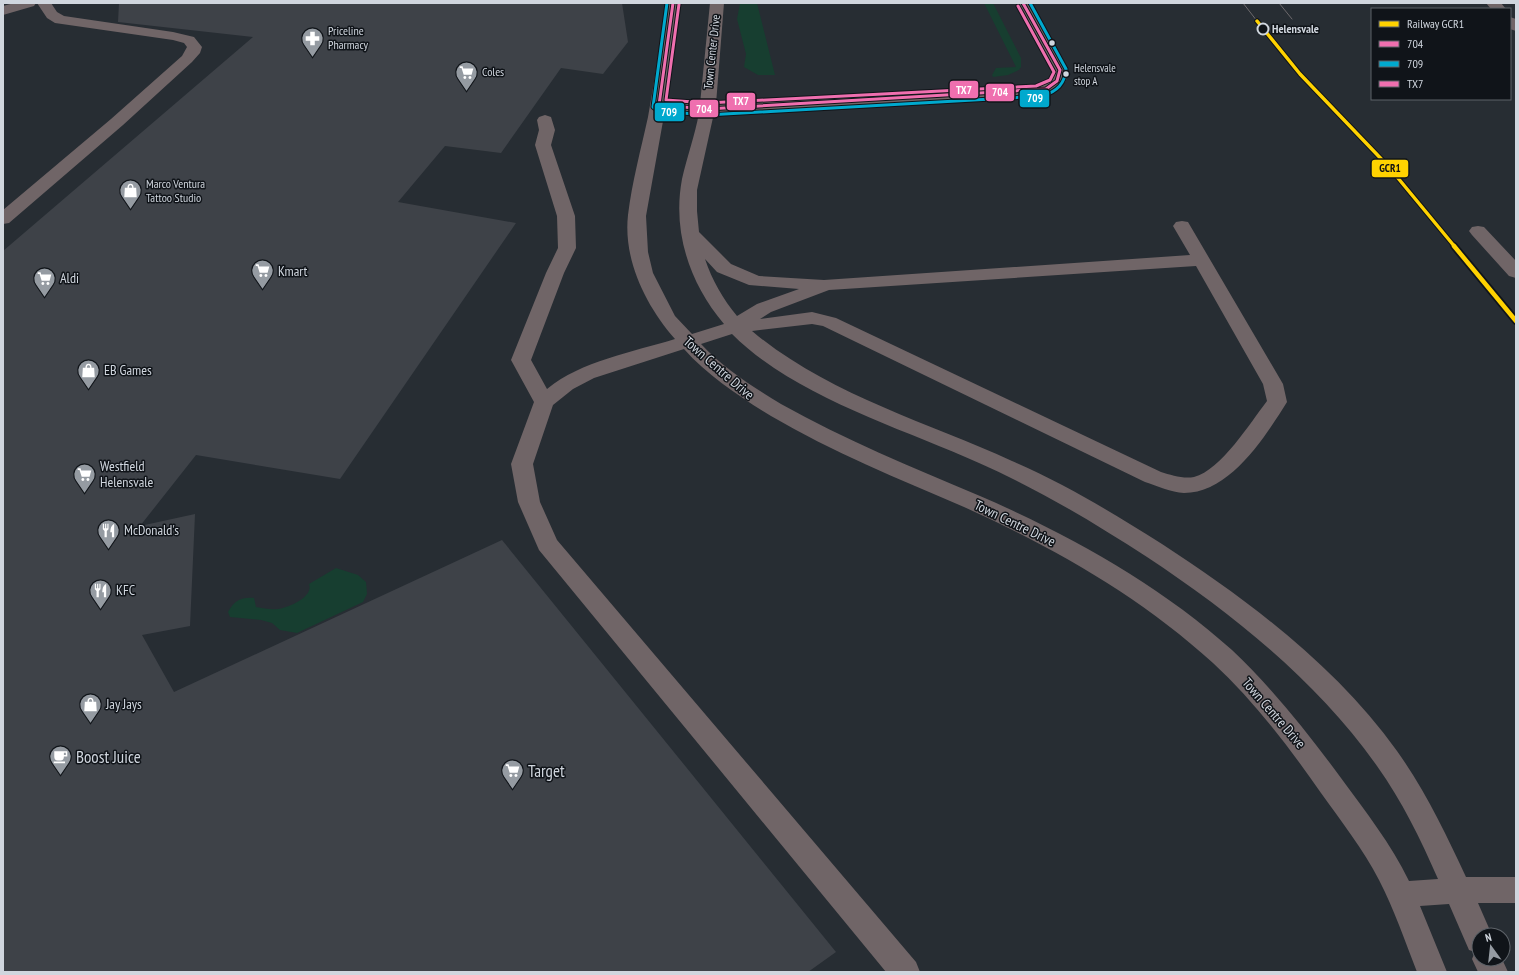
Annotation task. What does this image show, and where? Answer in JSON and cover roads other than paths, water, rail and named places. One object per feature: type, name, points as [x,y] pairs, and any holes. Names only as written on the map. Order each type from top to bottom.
[{"type":"street","points":[[3,11],[29,3]]},
{"type":"street","points":[[3,219],[117,122],[187,59],[193,53],[195,47],[189,40],[173,36],[60,20],[52,15],[44,3]]},
{"type":"street","points":[[673,3],[658,105],[707,109],[1045,90],[1059,81],[1061,77],[1060,70],[1023,3]]},
{"type":"street","name":"Town Center Drive","points":[[717,3],[707,109],[688,201],[691,234],[701,274],[716,301],[735,327]]},
{"type":"street","name":"Town Centre Drive","points":[[658,105],[637,216],[638,233],[644,272],[652,294],[665,315],[686,342],[729,380],[759,402],[824,436],[1018,522],[1073,552],[1140,594],[1203,640],[1243,676],[1279,715],[1368,838],[1388,868],[1401,895],[1432,972]]},
{"type":"street","points":[[544,402],[521,360],[554,273],[566,248],[566,216],[543,145],[547,130],[545,120]]},
{"type":"street","points":[[905,972],[547,544],[529,502],[522,464],[544,402],[566,384],[587,373],[735,327],[782,323],[812,318],[829,322],[1153,477],[1184,486],[1209,480],[1229,465],[1277,402],[1273,384],[1182,226]]},
{"type":"street","points":[[1478,231],[1516,272]]},
{"type":"street","points":[[691,234],[724,268],[756,281],[826,285],[1202,260]]},
{"type":"street","points":[[735,327],[764,308],[826,285]]},
{"type":"street","points":[[735,327],[778,361],[816,385],[1026,476],[1078,502],[1228,601],[1285,648],[1319,679],[1387,758],[1413,799],[1458,890],[1474,927]]},
{"type":"street","points":[[1401,895],[1458,890],[1516,890]]},
{"type":"tram line","points":[[1243,3],[1257,21]]},
{"type":"tram line","points":[[1279,3],[1292,19]]},
{"type":"rail line","name":"GCR1","points":[[1257,21],[1300,74],[1388,166],[1516,321]]},
{"type":"place","name":"Helensvale","points":[[1263,29]]},
{"type":"place","name":"Priceline Pharmacy","points":[[312,58]]},
{"type":"place","name":"Helensvale stop A","points":[[1066,74]]},
{"type":"place","name":"Coles","points":[[466,92]]},
{"type":"place","name":"Marco Ventura Tattoo Studio","points":[[131,210]]},
{"type":"place","name":"Kmart","points":[[262,290]]},
{"type":"place","name":"Aldi","points":[[45,298]]},
{"type":"place","name":"EB Games","points":[[89,390]]},
{"type":"place","name":"Westfield Helensvale","points":[[84,494]]},
{"type":"place","name":"McDonald's","points":[[109,550]]},
{"type":"place","name":"KFC","points":[[100,610]]},
{"type":"place","name":"Jay Jays","points":[[91,724]]},
{"type":"place","name":"Boost Juice","points":[[61,776]]},
{"type":"place","name":"Target","points":[[513,790]]}]
